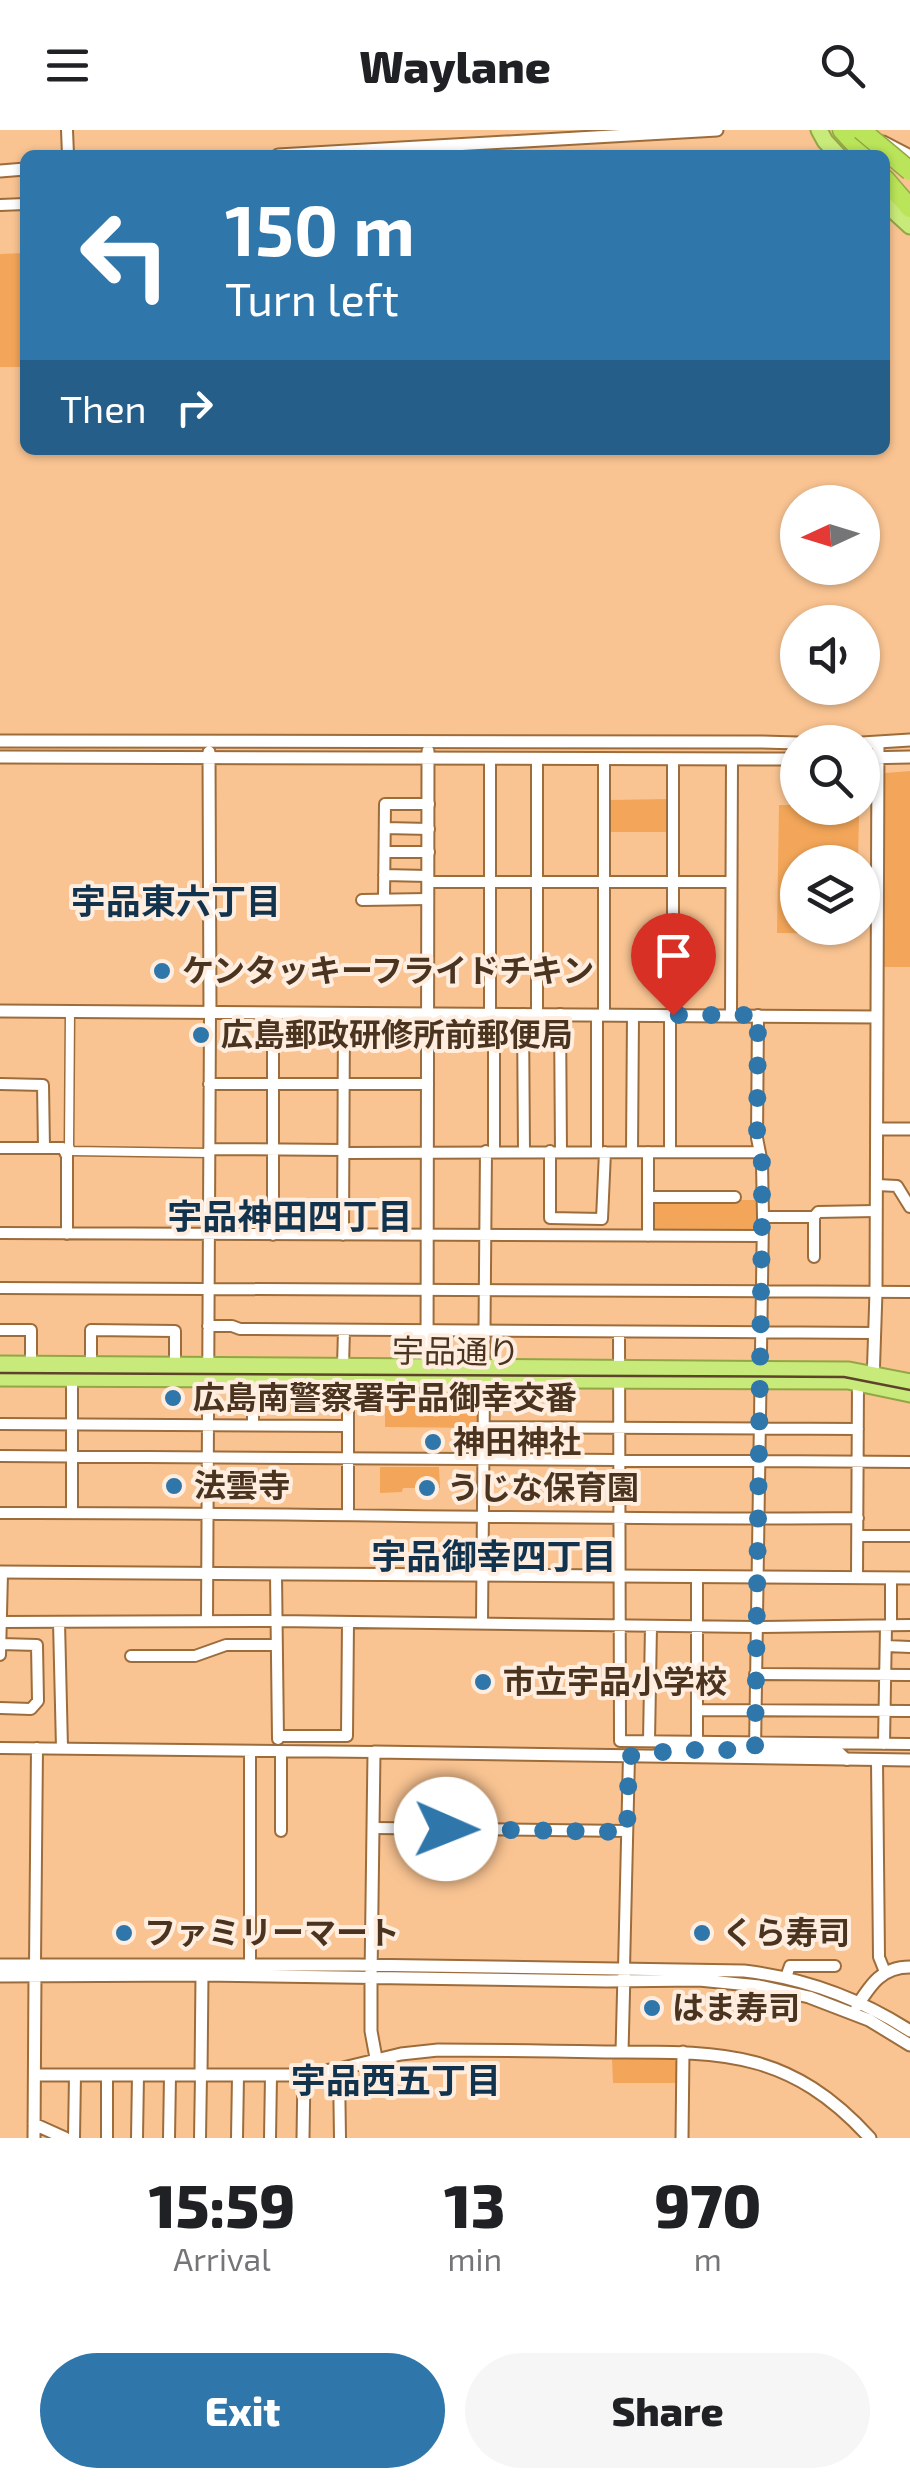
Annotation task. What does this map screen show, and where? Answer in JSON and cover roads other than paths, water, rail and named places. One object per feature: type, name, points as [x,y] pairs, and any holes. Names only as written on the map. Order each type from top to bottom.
[{"type":"highway","points":[[861,130],[880,150]]},
{"type":"highway","points":[[861,130],[885,150]]},
{"type":"highway","points":[[890,154],[910,171]]},
{"type":"highway","points":[[890,160],[910,182]]},
{"type":"highway","points":[[890,181],[910,198]]},
{"type":"highway","points":[[890,183],[910,208]]},
{"type":"highway","points":[[890,208],[910,226]]},
{"type":"highway","name":"宇品通り","points":[[0,1364],[175,1366],[253,1378],[346,1372]]},
{"type":"highway","name":"宇品通り","points":[[0,1378],[209,1372],[427,1372],[761,1375],[910,1382]]},
{"type":"highway","name":"宇品通り","points":[[868,1380],[910,1394]]},
{"type":"street","points":[[366,150],[717,130]]},
{"type":"street","points":[[846,130],[892,145],[910,156]]},
{"type":"street","points":[[880,742],[910,740]]},
{"type":"street","points":[[0,741],[780,743]]},
{"type":"street","points":[[206,1621],[210,741]]},
{"type":"street","points":[[427,1372],[428,742]]},
{"type":"street","points":[[0,757],[780,759]]},
{"type":"street","points":[[880,758],[910,757]]},
{"type":"street","points":[[482,1623],[485,1236],[492,1014],[490,758]]},
{"type":"street","points":[[524,1152],[536,882],[537,759]]},
{"type":"street","points":[[560,1014],[550,1218],[602,1218],[604,759]]},
{"type":"street","points":[[670,1152],[673,759]]},
{"type":"street","points":[[731,1015],[732,759]]},
{"type":"street","points":[[384,899],[385,804],[430,804]]},
{"type":"street","points":[[857,1578],[858,1428],[875,1334],[878,825]]},
{"type":"street","points":[[385,828],[429,828]]},
{"type":"street","points":[[384,852],[429,852]]},
{"type":"street","points":[[384,875],[490,882],[732,882]]},
{"type":"street","points":[[362,900],[428,899]]},
{"type":"street","points":[[0,1011],[878,1016]]},
{"type":"street","points":[[70,1012],[71,1151],[759,1152]]},
{"type":"street","points":[[273,1012],[273,1234]]},
{"type":"street","points":[[343,1235],[344,1013]]},
{"type":"street","points":[[632,1152],[633,1015]]},
{"type":"street","points":[[755,1746],[762,1236],[762,1163],[757,1138],[758,1015]]},
{"type":"street","points":[[0,1084],[43,1084],[44,1148]]},
{"type":"street","points":[[209,1084],[428,1084]]},
{"type":"street","points":[[877,1129],[910,1129]]},
{"type":"street","points":[[0,1148],[63,1148],[67,1156],[67,1234]]},
{"type":"street","points":[[648,1152],[648,1236]]},
{"type":"street","points":[[876,1185],[896,1186],[910,1207]]},
{"type":"street","points":[[648,1197],[735,1198]]},
{"type":"street","points":[[814,1257],[814,1217],[818,1212],[876,1212]]},
{"type":"street","points":[[762,1216],[814,1217]]},
{"type":"street","points":[[0,1233],[762,1236]]},
{"type":"street","points":[[0,1288],[910,1292]]},
{"type":"street","points":[[208,1326],[875,1334]]},
{"type":"street","points":[[0,1330],[31,1330],[31,1364]]},
{"type":"street","points":[[91,1365],[91,1330],[124,1330],[175,1331],[175,1366]]},
{"type":"street","points":[[344,1330],[348,1514]]},
{"type":"street","points":[[620,1332],[620,1740],[840,1753],[847,1760]]},
{"type":"street","points":[[72,1378],[72,1513]]},
{"type":"street","points":[[253,1378],[253,1425]]},
{"type":"street","points":[[0,1424],[347,1426]]},
{"type":"street","points":[[483,1426],[858,1428]]},
{"type":"street","points":[[0,1456],[910,1462]]},
{"type":"street","points":[[0,1514],[858,1518]]},
{"type":"street","points":[[858,1536],[910,1536]]},
{"type":"street","points":[[0,1655],[1,1572],[910,1578]]},
{"type":"street","points":[[276,1575],[281,1830]]},
{"type":"street","points":[[696,1742],[697,1577]]},
{"type":"street","points":[[884,1744],[891,1578]]},
{"type":"street","points":[[1,1622],[910,1625]]},
{"type":"street","points":[[60,1622],[62,1748]]},
{"type":"street","points":[[0,1748],[250,1751],[347,1736],[348,1622]]},
{"type":"street","points":[[649,1741],[651,1626]]},
{"type":"street","points":[[0,1644],[37,1645],[38,1701],[31,1708],[0,1708]]},
{"type":"street","points":[[131,1656],[196,1656],[226,1645],[277,1645]]},
{"type":"street","points":[[886,1646],[910,1647]]},
{"type":"street","points":[[755,1674],[910,1675]]},
{"type":"street","points":[[697,1710],[910,1711]]},
{"type":"street","points":[[159,1749],[167,1743],[279,1744],[318,1751],[910,1760]]},
{"type":"street","points":[[652,1756],[668,1750],[910,1744]]},
{"type":"street","points":[[34,2138],[38,1748]]},
{"type":"street","points":[[250,1751],[250,1964]]},
{"type":"street","points":[[374,1752],[371,2024],[376,2058]]},
{"type":"street","points":[[622,2052],[629,1756]]},
{"type":"street","points":[[877,1760],[879,1957],[885,1972]]},
{"type":"street","points":[[374,1828],[627,1832]]},
{"type":"street","points":[[0,1976],[35,1970],[250,1964],[371,1971]]},
{"type":"street","points":[[0,1965],[35,1970],[202,1975],[733,1970],[786,1977],[828,1990],[910,2045]]},
{"type":"street","points":[[786,1977],[790,1966],[835,1966]]},
{"type":"street","points":[[856,2008],[885,1972],[910,1967]]},
{"type":"street","points":[[624,1974],[758,1986],[856,2008],[910,2031]]},
{"type":"street","points":[[200,2138],[202,1975]]},
{"type":"street","points":[[35,2074],[271,2076],[304,2074],[376,2058],[438,2050],[683,2052],[733,2056],[778,2068],[826,2096],[870,2138]]},
{"type":"street","points":[[682,2138],[683,2052]]},
{"type":"street","points":[[339,2068],[340,2138]]},
{"type":"street","points":[[303,2138],[304,2074]]},
{"type":"street","points":[[74,2075],[74,2138]]},
{"type":"street","points":[[106,2075],[107,2138]]},
{"type":"street","points":[[138,2076],[138,2138]]},
{"type":"street","points":[[169,2138],[170,2076]]},
{"type":"street","points":[[237,2138],[238,2076]]},
{"type":"street","points":[[270,2138],[271,2076]]},
{"type":"street","points":[[34,2124],[65,2138]]},
{"type":"tram line","points":[[0,1373],[844,1377],[910,1390]]},
{"type":"place","name":"ケンタッキーフライドチキン","points":[[162,971]]},
{"type":"place","name":"広島郵政研修所前郵便局","points":[[201,1035]]},
{"type":"place","name":"広島南警察署宇品御幸交番","points":[[173,1398]]},
{"type":"place","name":"神田神社","points":[[433,1442]]},
{"type":"place","name":"法雲寺","points":[[174,1486]]},
{"type":"place","name":"うじな保育園","points":[[427,1488]]},
{"type":"place","name":"市立宇品小学校","points":[[483,1682]]},
{"type":"place","name":"ファミリーマート","points":[[124,1933]]},
{"type":"place","name":"くら寿司","points":[[702,1933]]},
{"type":"place","name":"はま寿司","points":[[652,2008]]},
{"type":"district","name":"宇品東六丁目","points":[[176,902]]},
{"type":"district","name":"宇品神田四丁目","points":[[290,1217]]},
{"type":"district","name":"宇品御幸四丁目","points":[[494,1557]]},
{"type":"district","name":"宇品西五丁目","points":[[396,2081]]}]
